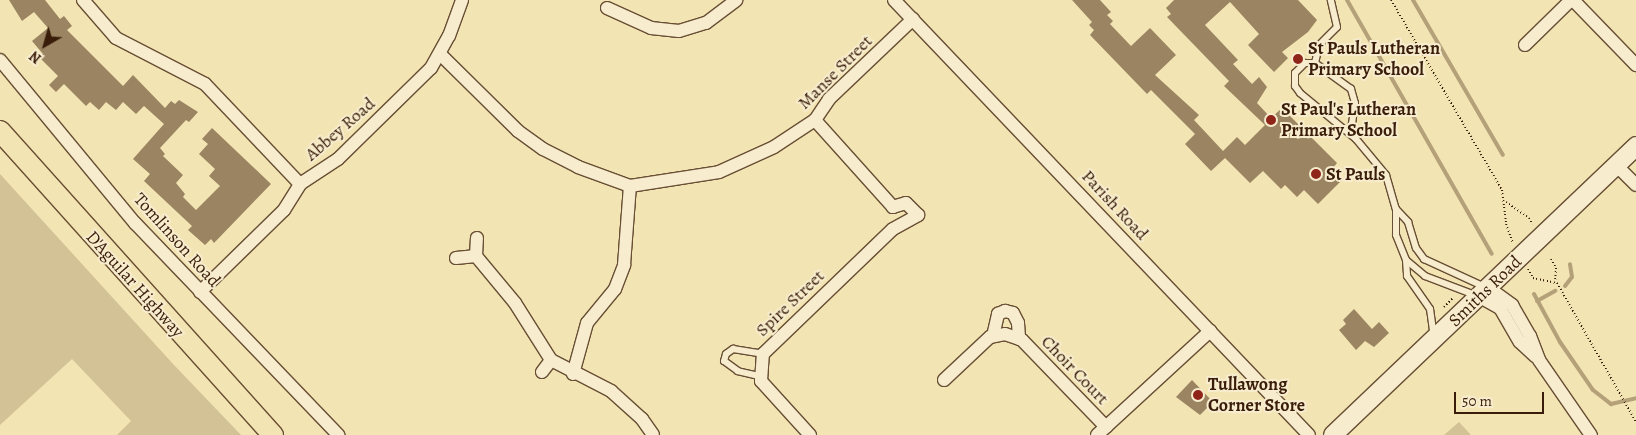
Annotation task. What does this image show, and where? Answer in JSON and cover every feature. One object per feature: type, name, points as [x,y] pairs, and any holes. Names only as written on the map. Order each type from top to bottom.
[{"type":"highway","name":"D'Aguilar Highway","points":[[0,131],[273,435]]},
{"type":"highway","name":"D'Aguilar Highway","points":[[0,148],[260,435]]},
{"type":"main road","name":"Smiths Road","points":[[1335,434],[1636,146]]},
{"type":"street","points":[[82,0],[116,38],[205,84],[300,184]]},
{"type":"street","name":"Abbey Road","points":[[200,292],[284,210],[300,184],[338,159],[431,68],[440,54],[462,0]]},
{"type":"street","points":[[607,8],[651,28],[679,31],[706,23],[736,0]]},
{"type":"street","name":"Parish Road","points":[[894,0],[1308,435]]},
{"type":"street","points":[[1525,45],[1572,0],[1636,66]]},
{"type":"street","name":"Manse Street","points":[[440,54],[518,130],[537,144],[578,167],[630,186],[719,172],[755,158],[815,120],[829,99],[913,20]]},
{"type":"street","name":"Tomlinson Road","points":[[0,60],[135,223],[338,435]]},
{"type":"street","points":[[815,120],[893,207],[893,229]]},
{"type":"street","points":[[1616,165],[1636,185]]},
{"type":"street","points":[[573,374],[587,323],[615,289],[624,265],[630,186]]},
{"type":"street","name":"Spire Street","points":[[759,376],[763,354],[893,229],[918,215],[906,202],[893,207]]},
{"type":"street","points":[[477,238],[476,256],[515,303],[551,360],[573,374],[611,392],[642,419],[654,435]]},
{"type":"street","points":[[456,258],[476,256]]},
{"type":"street","points":[[1484,293],[1512,305],[1530,336],[1538,360],[1591,435]]},
{"type":"street","name":"Choir Court","points":[[1019,339],[1018,323],[1013,313],[1006,311],[998,314],[993,336],[1005,334],[1019,339],[1102,431]]},
{"type":"street","points":[[1102,431],[1210,332]]},
{"type":"street","points":[[944,380],[993,336]]},
{"type":"street","points":[[542,372],[551,360]]},
{"type":"street","points":[[759,376],[764,388],[810,435]]},
{"type":"lane","points":[[1315,63],[1319,45],[1337,27],[1331,0]]},
{"type":"lane","points":[[1356,139],[1352,124],[1355,103],[1351,89],[1315,63],[1305,63],[1294,73],[1296,86],[1356,139],[1386,175],[1396,209],[1396,235],[1406,260],[1407,276],[1432,316],[1434,340]]},
{"type":"lane","points":[[1396,209],[1408,222],[1416,248],[1424,259],[1484,293]]},
{"type":"lane","points":[[1406,260],[1425,276],[1484,293]]},
{"type":"lane","points":[[759,376],[738,371],[724,361],[733,349],[763,354]]},
{"type":"path","points":[[1391,0],[1505,201],[1529,218],[1532,224]]},
{"type":"path","points":[[1505,201],[1506,224],[1515,246]]},
{"type":"path","points":[[1551,259],[1556,268],[1555,281],[1636,422]]},
{"type":"path","points":[[1530,272],[1538,280],[1555,281]]},
{"type":"path","points":[[1444,307],[1453,298]]},
{"type":"shaded area","points":[[0,174],[174,365],[241,435],[117,435],[131,421],[72,359],[0,425]]},
{"type":"shaded area","points":[[1459,422],[1471,435],[1444,435]]},
{"type":"building","points":[[9,0],[45,0],[60,19],[64,16],[72,26],[67,30],[123,86],[133,75],[165,108],[171,101],[175,104],[179,100],[198,112],[189,122],[186,120],[160,148],[165,154],[163,156],[183,175],[176,183],[185,194],[183,197],[196,210],[220,186],[209,176],[215,169],[199,154],[208,144],[202,139],[212,128],[271,184],[214,243],[211,239],[205,245],[188,230],[192,226],[144,181],[150,174],[133,159],[164,124],[144,106],[136,114],[123,102],[116,110],[106,102],[99,110],[90,102],[86,106],[64,84],[56,92],[49,85],[58,76],[39,57],[43,54],[32,41],[48,28],[34,12],[22,21]]},
{"type":"building","points":[[1072,0],[1100,0],[1111,12],[1107,15],[1113,21],[1110,24],[1131,46],[1150,28],[1176,55],[1155,75],[1199,115],[1194,120],[1223,151],[1237,137],[1245,145],[1265,125],[1224,86],[1229,81],[1167,17],[1171,14],[1166,8],[1174,0],[1298,0],[1317,20],[1308,32],[1282,52],[1288,58],[1274,72],[1248,45],[1259,34],[1230,2],[1205,25],[1238,60],[1233,64],[1252,84],[1259,77],[1267,87],[1257,103],[1271,118],[1282,108],[1337,163],[1333,168],[1343,179],[1318,204],[1304,190],[1297,197],[1285,185],[1281,189],[1263,171],[1250,183],[1225,158],[1211,171],[1185,144],[1195,134],[1151,90],[1147,94],[1090,35],[1094,30],[1089,25],[1092,22]]},
{"type":"building","points":[[1354,309],[1372,329],[1379,322],[1389,333],[1374,347],[1365,341],[1356,350],[1339,330],[1346,324],[1343,320]]},
{"type":"building","points":[[1192,380],[1213,402],[1200,415],[1176,397]]},
{"type":"waterway","points":[[1347,0],[1492,254]]},
{"type":"waterway","points":[[1413,0],[1503,155]]},
{"type":"waterway","points":[[1565,286],[1572,277],[1570,264]]},
{"type":"waterway","points":[[1537,301],[1555,291]]},
{"type":"waterway","points":[[1534,294],[1560,342],[1593,390],[1611,404],[1636,398]]},
{"type":"place","name":"St Pauls Lutheran Primary School","points":[[1298,59]]},
{"type":"place","name":"St Paul's Lutheran Primary School","points":[[1271,120]]},
{"type":"place","name":"St Pauls","points":[[1316,174]]},
{"type":"place","name":"Tullawong Corner Store","points":[[1198,395]]}]
